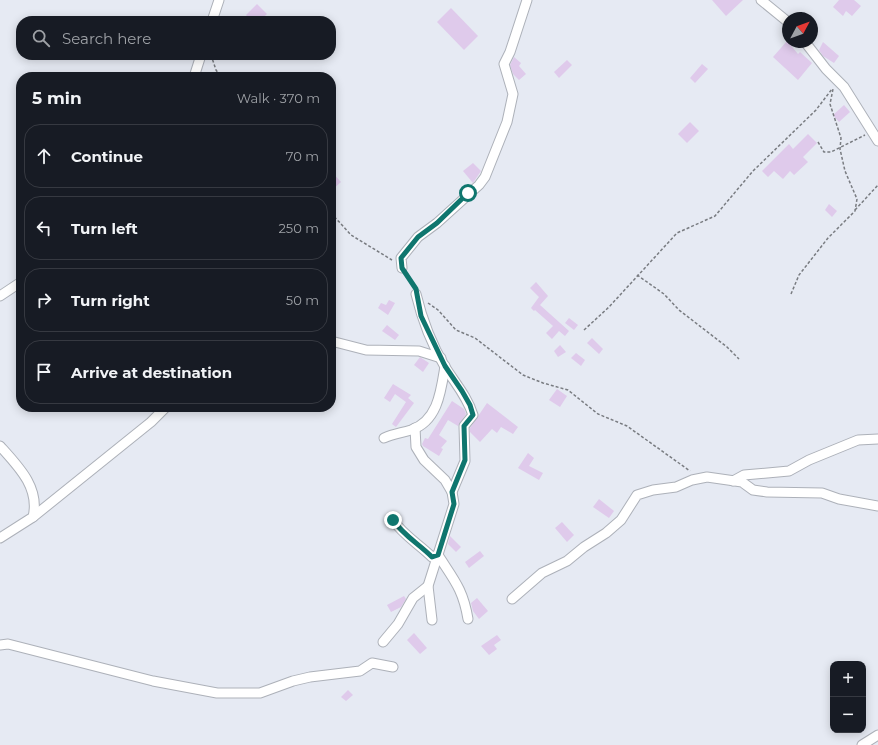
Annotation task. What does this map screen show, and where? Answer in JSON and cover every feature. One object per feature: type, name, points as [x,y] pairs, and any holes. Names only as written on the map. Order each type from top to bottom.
[{"type":"street","points":[[214,16],[219,0]]},
{"type":"street","points":[[402,268],[401,258],[418,237],[437,223],[479,185],[485,177],[507,122],[513,94],[504,64],[510,52],[527,0]]},
{"type":"street","points":[[761,0],[782,17]]},
{"type":"street","points":[[810,48],[826,69],[844,86],[878,141]]},
{"type":"street","points":[[196,72],[199,60]]},
{"type":"street","points":[[0,296],[16,285]]},
{"type":"street","points":[[416,294],[421,316],[443,362],[462,391],[473,415],[464,426],[465,460],[452,492]]},
{"type":"street","points":[[336,343],[366,350],[419,351],[443,362]]},
{"type":"street","points":[[384,438],[392,434],[415,428],[430,417],[437,405],[443,362]]},
{"type":"street","points":[[0,538],[33,517],[151,422],[161,412]]},
{"type":"street","points":[[415,428],[416,447],[424,460],[445,480],[452,492],[454,504],[428,586],[432,620]]},
{"type":"street","points":[[733,481],[744,474],[789,470],[858,440],[878,439]]},
{"type":"street","points":[[0,446],[19,467],[33,490],[35,506],[33,517]]},
{"type":"street","points":[[512,599],[542,573],[567,561],[584,547],[606,533],[621,520],[637,495],[653,490],[676,487],[707,477],[742,482],[753,490],[767,492],[822,493],[838,499],[878,506]]},
{"type":"street","points":[[393,520],[405,535],[419,544],[432,557],[438,555]]},
{"type":"street","points":[[438,555],[459,586],[465,602],[468,619]]},
{"type":"street","points":[[383,642],[398,624],[413,598],[428,586]]},
{"type":"street","points":[[0,645],[8,644],[153,681],[217,693],[260,693],[293,681],[310,677],[360,671],[372,663],[394,667]]},
{"type":"street","points":[[862,745],[878,735]]},
{"type":"path","points":[[213,60],[217,72]]},
{"type":"path","points":[[584,330],[609,307],[677,233],[715,216],[753,171],[816,110],[833,87],[830,104],[841,138],[840,149],[845,171],[857,199],[855,211]]},
{"type":"path","points":[[818,142],[824,152],[831,152],[873,132]]},
{"type":"path","points":[[791,294],[800,275],[828,238],[878,185]]},
{"type":"path","points":[[336,218],[351,235],[383,253],[402,268],[416,289],[416,294],[438,310],[456,330],[475,338],[523,375],[543,383],[568,390],[598,414],[627,426],[694,474],[697,479]]},
{"type":"path","points":[[637,275],[664,294],[679,310],[727,347],[739,359]]},
{"type":"building","points":[[712,0],[743,0],[726,16]]},
{"type":"building","points":[[839,0],[854,0],[861,6],[852,16],[846,11],[843,16],[833,7]]},
{"type":"building","points":[[257,4],[267,14],[265,16],[246,15]]},
{"type":"building","points":[[451,8],[478,36],[464,50],[437,22]]},
{"type":"building","points":[[823,42],[839,56],[834,63],[823,56],[819,50]]},
{"type":"building","points":[[782,47],[782,48],[793,48],[798,54],[800,52],[812,63],[798,80],[773,57]]},
{"type":"building","points":[[514,57],[521,63],[519,66],[526,74],[519,80],[513,74],[510,65]]},
{"type":"building","points":[[567,60],[572,65],[559,78],[554,72]]},
{"type":"building","points":[[702,64],[708,69],[695,83],[690,78]]},
{"type":"building","points":[[844,105],[850,112],[839,122],[833,115]]},
{"type":"building","points":[[690,122],[699,131],[687,143],[678,134]]},
{"type":"building","points":[[808,134],[817,143],[803,157],[808,162],[794,175],[790,171],[783,179],[774,171],[768,177],[762,171],[789,144],[793,149]]},
{"type":"building","points":[[473,163],[481,171],[473,183],[463,171]]},
{"type":"building","points":[[336,176],[341,182],[336,186]]},
{"type":"building","points":[[829,204],[837,211],[832,217],[825,210]]},
{"type":"building","points":[[536,282],[548,296],[540,305],[569,331],[565,336],[559,331],[552,339],[546,333],[553,326],[531,308],[539,297],[530,288]]},
{"type":"building","points":[[389,300],[395,303],[388,315],[378,308],[381,303],[386,305]]},
{"type":"building","points":[[569,318],[578,325],[574,330],[565,323]]},
{"type":"building","points":[[387,325],[399,335],[395,340],[382,331]]},
{"type":"building","points":[[592,338],[603,349],[599,354],[587,343]]},
{"type":"building","points":[[560,345],[566,352],[558,357],[554,351]]},
{"type":"building","points":[[576,353],[585,360],[581,366],[571,358]]},
{"type":"building","points":[[420,357],[429,363],[423,372],[414,365]]},
{"type":"building","points":[[393,384],[411,395],[408,398],[414,403],[396,427],[392,424],[406,402],[395,394],[390,402],[384,398]]},
{"type":"building","points":[[557,389],[567,396],[560,407],[549,400]]},
{"type":"building","points":[[452,401],[464,409],[466,414],[458,426],[448,420],[439,435],[447,441],[441,448],[443,449],[439,456],[422,444],[425,438],[428,439]]},
{"type":"building","points":[[487,403],[518,427],[513,434],[501,427],[497,433],[492,429],[480,442],[470,432],[470,428]]},
{"type":"building","points":[[528,453],[534,458],[529,466],[543,473],[539,480],[518,468]]},
{"type":"building","points":[[599,499],[614,511],[609,518],[593,507]]},
{"type":"building","points":[[562,522],[574,535],[567,542],[555,528]]},
{"type":"building","points":[[450,536],[461,547],[456,552],[448,544]]},
{"type":"building","points":[[480,551],[484,556],[469,568],[465,562]]},
{"type":"building","points":[[404,596],[406,599],[401,607],[391,612],[387,605]]},
{"type":"building","points":[[477,598],[488,611],[479,619],[473,611],[471,603]]},
{"type":"building","points":[[414,633],[427,648],[420,654],[407,640]]},
{"type":"building","points":[[497,635],[501,640],[494,645],[497,649],[489,655],[481,646]]},
{"type":"building","points":[[348,690],[353,695],[346,701],[341,697]]},
{"type":"route","points":[[393,520],[405,535],[419,544],[432,557],[438,555],[454,504],[452,492],[457,483],[465,460],[464,426],[473,415],[470,405],[462,391],[445,366],[421,316],[416,289],[402,268],[401,258],[405,251],[418,237],[437,223],[468,193]]}]
